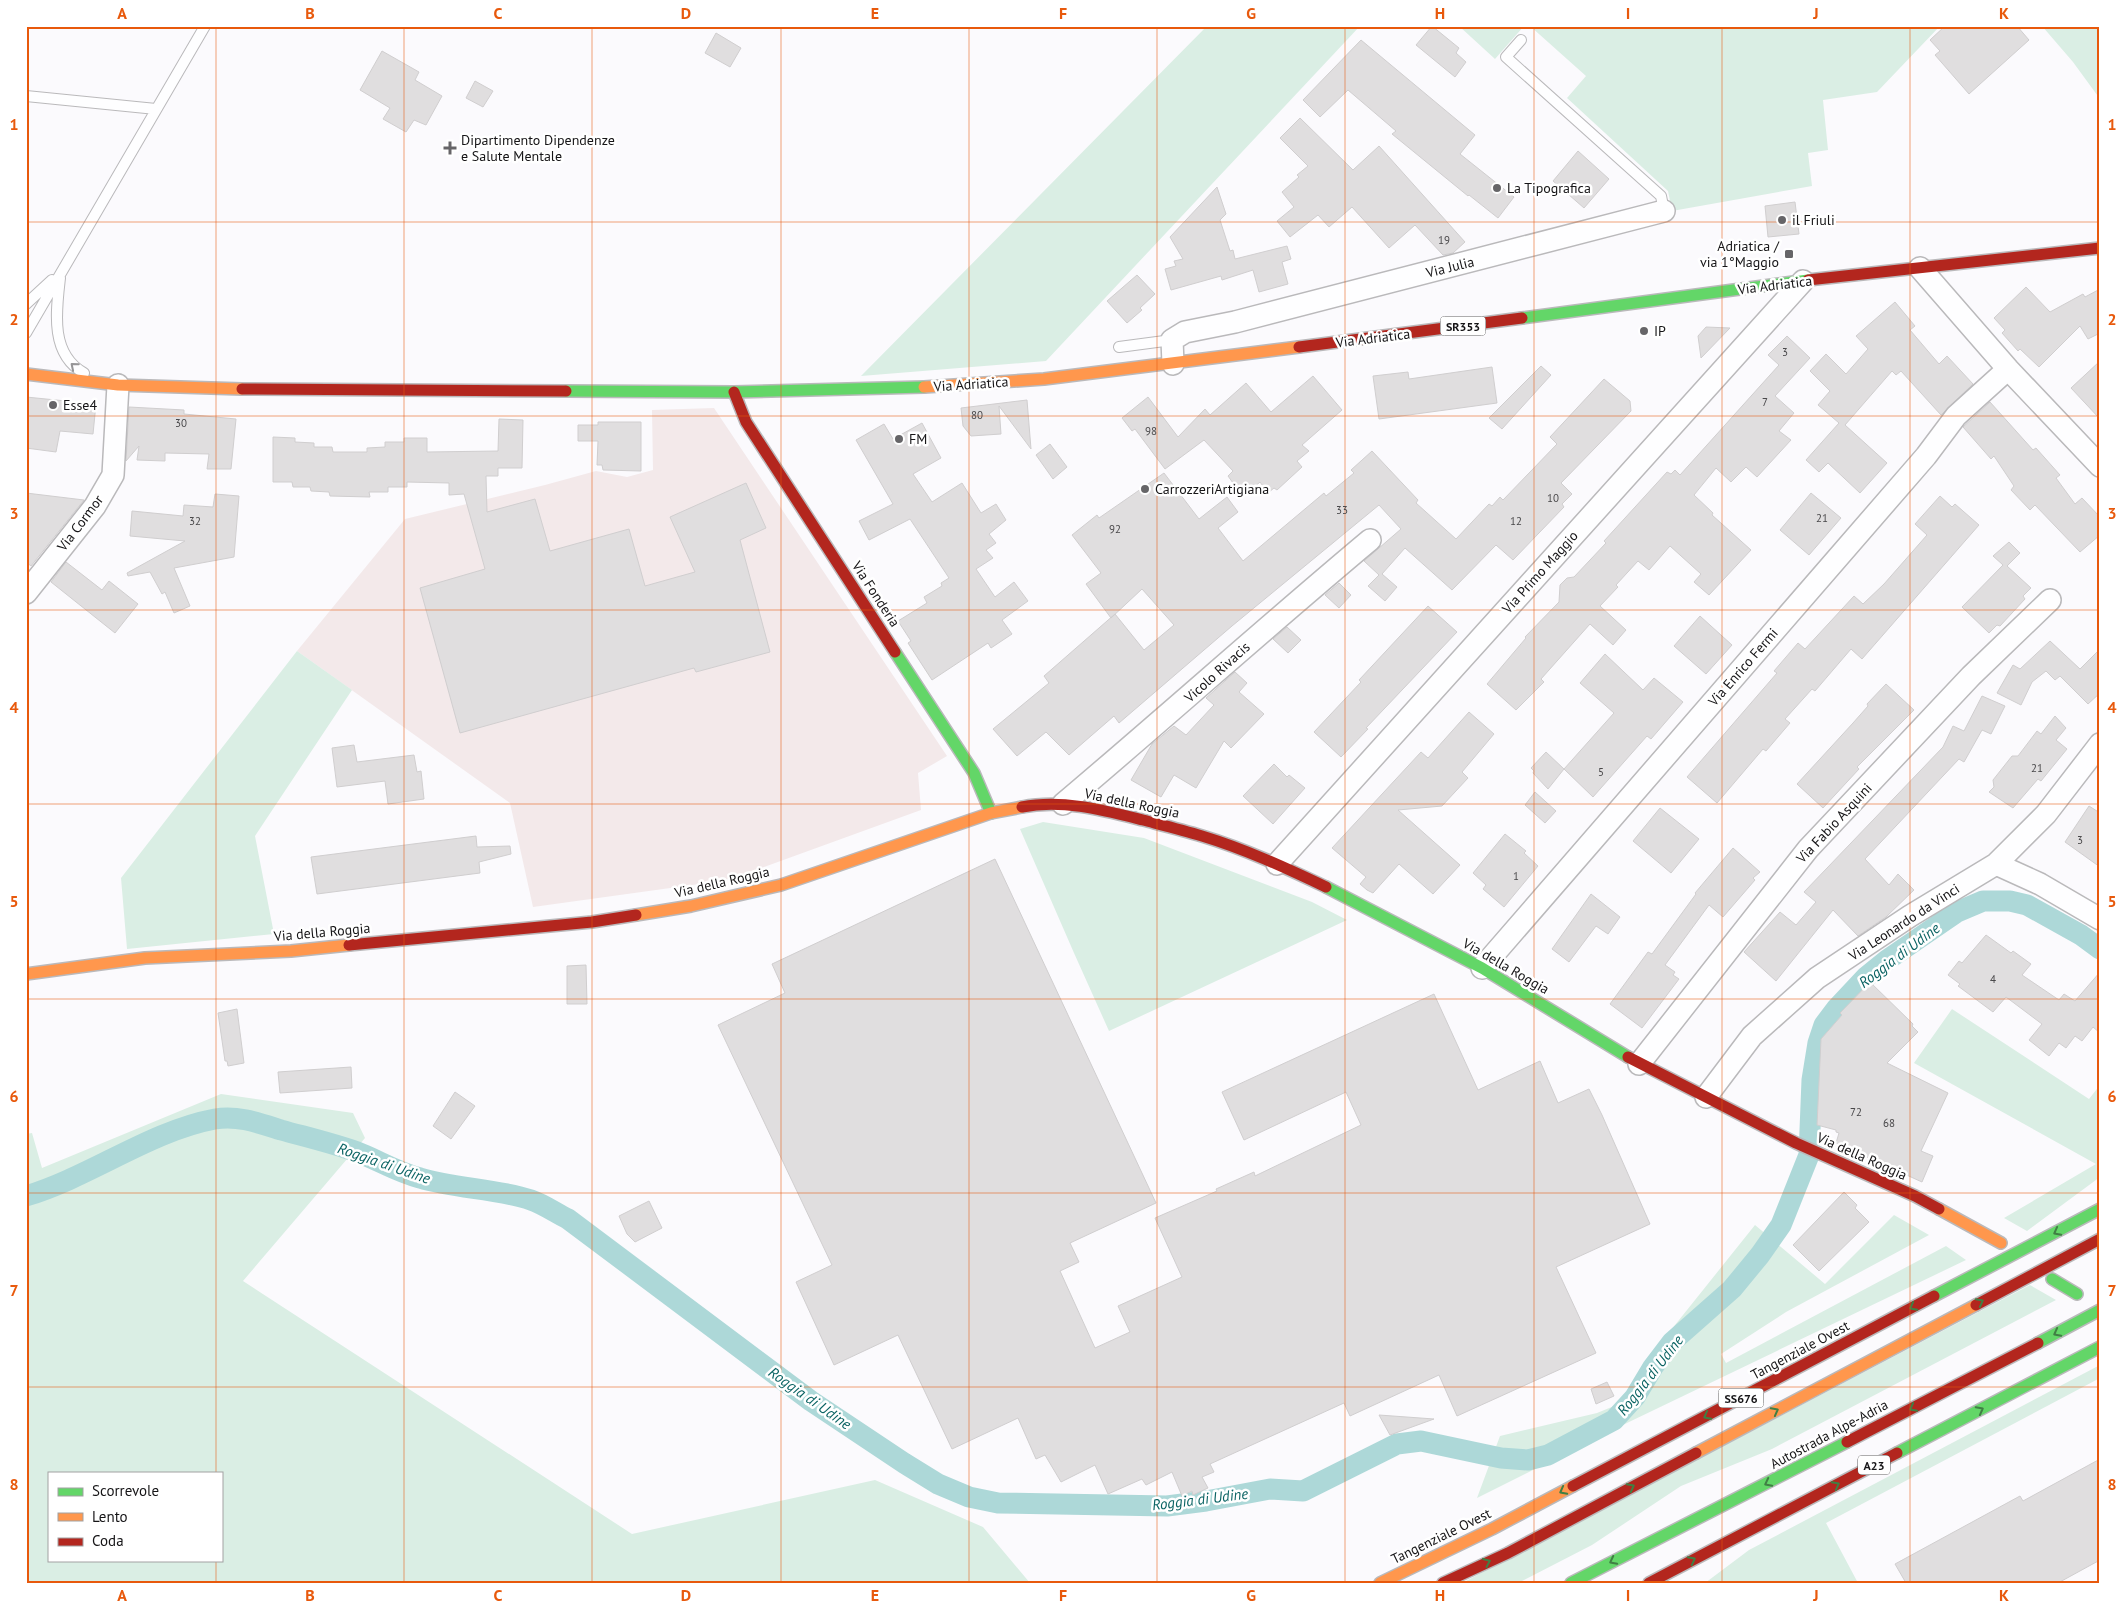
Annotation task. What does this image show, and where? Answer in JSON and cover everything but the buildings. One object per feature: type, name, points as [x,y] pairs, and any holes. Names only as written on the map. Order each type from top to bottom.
[{"type":"main road","name":"Via Adriatica","points":[[26,374],[118,385],[252,389],[734,392],[911,388],[1044,379],[1173,364],[1803,281],[2100,248]]},
{"type":"main road","name":"Via Fonderia","points":[[734,392],[746,422],[974,773],[991,812]]},
{"type":"main road","name":"Via della Roggia","points":[[26,974],[145,958],[291,951],[592,922],[691,906],[781,884],[991,812],[1036,804],[1063,804],[1105,810],[1150,820],[1203,836],[1277,864],[1365,906],[1482,968],[1639,1064],[1796,1143],[1916,1196],[2001,1244]]},
{"type":"main road","name":"Tangenziale Ovest","points":[[1380,1583],[1492,1529],[2100,1208]]},
{"type":"main road","name":"SS676","points":[[1443,1583],[1508,1552],[2100,1239]]},
{"type":"main road","points":[[2052,1280],[2077,1294]]},
{"type":"main road","name":"Autostrada Alpe-Adria","points":[[1571,1583],[1763,1486],[2100,1310]]},
{"type":"main road","name":"A23","points":[[1649,1583],[2100,1347]]},
{"type":"street","name":"Via Julia","points":[[1172,340],[1185,332],[1235,322],[1664,211]]},
{"type":"street","points":[[1920,268],[2008,369],[2100,466]]},
{"type":"street","name":"Via Primo Maggio","points":[[1277,864],[1803,281]]},
{"type":"street","points":[[1235,322],[1241,355]]},
{"type":"street","points":[[1172,340],[1173,364]]},
{"type":"street","name":"Via Enrico Fermi","points":[[1482,968],[1926,456],[1956,416],[2008,369]]},
{"type":"street","name":"Via Cormor","points":[[26,592],[96,506],[113,475],[118,385]]},
{"type":"street","name":"Vicolo Rivacis","points":[[1063,804],[1370,540]]},
{"type":"street","name":"Via Fabio Asquini","points":[[1639,1064],[1808,848],[1971,676],[2050,600]]},
{"type":"street","name":"Via Leonardo da Vinci","points":[[1706,1097],[1752,1036],[1817,978],[1910,916],[1996,864],[2046,814],[2100,744]]},
{"type":"street","points":[[1996,864],[2040,884],[2100,920]]},
{"type":"lane","points":[[26,333],[205,26]]},
{"type":"lane","points":[[1521,40],[1506,57],[1661,196],[1664,211]]},
{"type":"lane","points":[[26,96],[156,109]]},
{"type":"lane","points":[[26,304],[61,271]]},
{"type":"lane","points":[[61,271],[56,324],[60,346],[67,360],[76,369],[91,377],[118,385]]},
{"type":"lane","name":"Via Julia","points":[[1119,347],[1172,340]]},
{"type":"shaded area","points":[[714,408],[947,756],[918,773],[921,810],[721,881],[533,907],[510,803],[297,651],[405,519],[596,471],[627,477],[653,470],[652,410]]},
{"type":"green space","points":[[1207,26],[1360,26],[1046,361],[861,376]]},
{"type":"green space","points":[[1459,26],[1524,26],[1495,59]]},
{"type":"green space","points":[[1530,26],[1940,26],[1877,92],[1823,100],[1828,150],[1808,153],[1812,186],[1672,211],[1668,191],[1567,98],[1586,76]]},
{"type":"green space","points":[[2042,26],[2100,26],[2100,99],[2073,62]]},
{"type":"green space","points":[[297,651],[352,690],[255,836],[274,934],[127,949],[121,878]]},
{"type":"green space","points":[[1043,822],[1144,838],[1312,902],[1347,920],[1109,1031],[1020,829]]},
{"type":"green space","points":[[1952,1009],[2089,1099],[2100,1085],[2100,1177],[2027,1231],[2004,1218],[2096,1164],[1914,1063]]},
{"type":"green space","points":[[221,1094],[353,1113],[365,1138],[243,1281],[632,1534],[875,1480],[983,1527],[1030,1583],[26,1583],[26,1134],[32,1133],[42,1168]]},
{"type":"green space","points":[[1894,1215],[1929,1235],[1786,1312],[1721,1354],[1726,1363],[1946,1246],[1966,1260],[1629,1422],[1477,1498],[1500,1436],[1597,1413],[1619,1404],[1667,1335],[1755,1225],[1825,1284]]},
{"type":"green space","points":[[2030,1285],[2056,1300],[1772,1449],[1681,1486],[1592,1545],[1518,1583],[1462,1583]]},
{"type":"green space","points":[[2100,1365],[2100,1378],[1826,1523],[1858,1583],[1705,1583],[1749,1550]]},
{"type":"waterway","name":"Roggia di Udine","points":[[26,1196],[73,1178],[167,1133],[215,1119],[232,1118],[248,1120],[348,1149],[403,1173],[420,1178],[517,1196],[545,1206],[568,1219],[811,1401],[938,1484],[969,1497],[998,1503],[1167,1506],[1270,1489],[1303,1491],[1397,1444],[1421,1441],[1501,1458],[1528,1460],[1548,1455],[1614,1420],[1635,1397],[1653,1367],[1672,1342],[1732,1289],[1760,1255],[1781,1225],[1809,1155],[1812,1080],[1818,1043],[1824,1025],[1836,1009],[1866,977],[1887,960],[1957,912],[1983,901],[2010,901],[2027,905],[2081,935],[2100,949]]},
{"type":"traffic: fast","points":[[1522,318],[1808,280]]},
{"type":"traffic: fast","points":[[566,391],[734,392],[924,387]]},
{"type":"traffic: fast","points":[[895,652],[974,773],[991,813]]},
{"type":"traffic: fast","points":[[1326,887],[1482,968],[1628,1057]]},
{"type":"traffic: fast","points":[[1934,1296],[2100,1209]]},
{"type":"traffic: fast","points":[[2052,1279],[2077,1294]]},
{"type":"traffic: fast","points":[[2038,1343],[2100,1310]]},
{"type":"traffic: fast","points":[[1897,1453],[2100,1347]]},
{"type":"traffic: fast","points":[[1571,1583],[1847,1442]]},
{"type":"traffic: slow","points":[[924,387],[1044,379],[1299,347]]},
{"type":"traffic: slow","points":[[26,374],[118,385],[242,389]]},
{"type":"traffic: slow","points":[[636,915],[691,906],[781,885],[991,813],[1022,807]]},
{"type":"traffic: slow","points":[[26,974],[145,958],[291,951],[349,945]]},
{"type":"traffic: slow","points":[[1939,1209],[2001,1243]]},
{"type":"traffic: slow","points":[[1696,1453],[1976,1305]]},
{"type":"traffic: slow","points":[[1380,1583],[1492,1529],[1573,1486]]},
{"type":"traffic: jam","points":[[1808,280],[2100,248]]},
{"type":"traffic: jam","points":[[1299,347],[1522,318]]},
{"type":"traffic: jam","points":[[242,389],[566,391]]},
{"type":"traffic: jam","points":[[734,392],[746,422],[895,652]]},
{"type":"traffic: jam","points":[[1022,807],[1052,804],[1067,805],[1113,813],[1165,826],[1234,847],[1326,887]]},
{"type":"traffic: jam","points":[[349,945],[592,922],[636,915]]},
{"type":"traffic: jam","points":[[1628,1057],[1796,1143],[1915,1196],[1939,1209]]},
{"type":"traffic: jam","points":[[1976,1305],[2100,1239]]},
{"type":"traffic: jam","points":[[1573,1486],[1934,1296]]},
{"type":"traffic: jam","points":[[1847,1442],[2038,1343]]},
{"type":"traffic: jam","points":[[1443,1583],[1508,1553],[1696,1453]]},
{"type":"traffic: jam","points":[[1649,1583],[1897,1453]]},
{"type":"place","name":"Dipartimento Dipendenze e Salute Mentale","points":[[450,148]]},
{"type":"place","name":"La Tipografica","points":[[1497,188]]},
{"type":"place","name":"il Friuli","points":[[1782,220]]},
{"type":"place","name":"Adriatica / via 1°Maggio","points":[[1789,254]]},
{"type":"place","name":"IP","points":[[1644,331]]},
{"type":"place","name":"Esse4","points":[[53,405]]},
{"type":"place","name":"FM","points":[[899,439]]},
{"type":"place","name":"CarrozzeriArtigiana","points":[[1145,489]]}]
